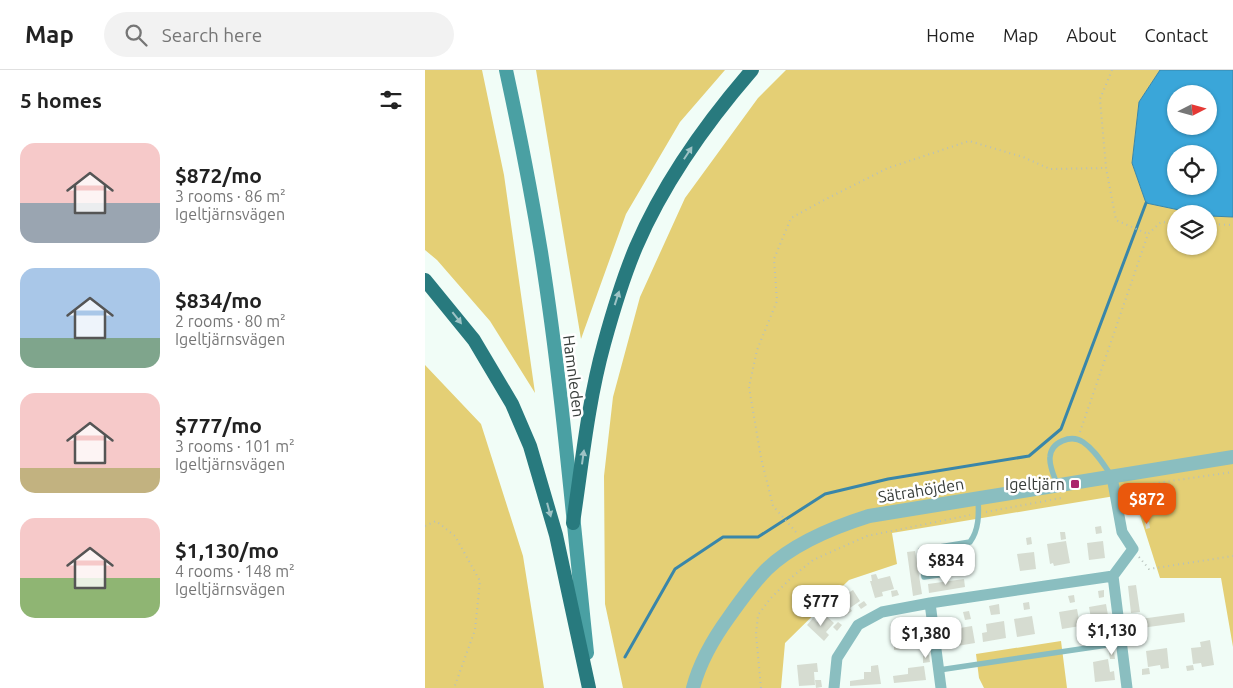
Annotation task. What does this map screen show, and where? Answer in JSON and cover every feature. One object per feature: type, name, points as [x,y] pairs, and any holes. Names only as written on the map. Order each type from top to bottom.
[{"type":"highway","points":[[573,523],[592,394],[601,353],[617,298],[636,247],[651,214],[694,144],[734,90],[752,70]]},
{"type":"highway","points":[[425,280],[474,340],[511,404],[530,446],[556,534],[590,688]]},
{"type":"main road","name":"Hamnleden","points":[[507,70],[541,252],[563,426],[590,688]]},
{"type":"street","name":"Sätrahöjden","points":[[693,688],[697,671],[716,635],[737,605],[768,568],[805,542],[838,526],[869,516],[979,506],[1057,486],[1233,457]]},
{"type":"street","points":[[1112,477],[1122,532],[1133,549],[1113,576],[1127,688]]},
{"type":"street","points":[[834,688],[837,658],[858,625],[882,612],[930,603],[1113,576]]},
{"type":"street","points":[[930,603],[941,688]]},
{"type":"lane","points":[[1057,486],[1049,458],[1051,451],[1064,440],[1078,439],[1084,442],[1101,460],[1112,477]]},
{"type":"lane","points":[[967,571],[925,577],[921,550],[970,542],[974,536],[979,506]]},
{"type":"lane","points":[[939,670],[1121,643]]},
{"type":"path","points":[[1112,70],[1100,100],[1106,168],[1117,220],[1148,234]]},
{"type":"path","points":[[805,542],[773,506],[761,458],[749,387],[757,350],[777,301],[774,259],[791,218],[888,168],[969,141],[1023,157],[1050,170],[1106,168]]},
{"type":"path","points":[[1078,439],[1148,234],[1161,222],[1167,222]]},
{"type":"path","points":[[1217,224],[1233,225]]},
{"type":"path","points":[[761,688],[756,634],[759,615],[770,599],[792,577],[813,560],[867,536],[979,506]]},
{"type":"path","points":[[425,526],[436,521],[455,536],[479,581],[475,630],[453,688]]},
{"type":"path","points":[[1133,549],[1149,568],[1233,556]]},
{"type":"shaded area","points":[[425,70],[482,70],[504,175],[535,393],[490,321],[437,260],[425,250]]},
{"type":"shaded area","points":[[536,70],[725,70],[680,122],[626,214],[581,339]]},
{"type":"shaded area","points":[[786,70],[1160,70],[1139,102],[1132,163],[1146,203],[1167,207],[1167,255],[1217,255],[1217,216],[1233,217],[1233,647],[1221,578],[1160,578],[1133,493],[892,533],[897,564],[849,580],[785,643],[781,688],[623,688],[605,604],[604,476],[613,397],[640,297],[685,198],[758,98]]},
{"type":"shaded area","points":[[425,365],[481,424],[523,556],[544,688],[425,688]]},
{"type":"shaded area","points":[[1061,641],[1067,688],[984,688],[979,678],[976,654]]},
{"type":"water","points":[[1160,70],[1233,70],[1233,217],[1217,216],[1217,205],[1167,205],[1167,207],[1146,203],[1132,163],[1139,102]]},
{"type":"building","points":[[1145,522],[1149,522],[1150,528],[1146,529]]},
{"type":"building","points":[[1101,526],[1102,533],[1096,534],[1095,527]]},
{"type":"building","points":[[1060,532],[1065,532],[1066,539],[1061,540]]},
{"type":"building","points":[[1031,537],[1032,544],[1027,545],[1026,538]]},
{"type":"building","points":[[1066,541],[1070,563],[1054,566],[1053,563],[1050,564],[1047,544]]},
{"type":"building","points":[[1103,541],[1105,558],[1089,560],[1087,543]]},
{"type":"building","points":[[915,551],[922,594],[913,596],[907,552]]},
{"type":"building","points":[[1034,552],[1036,569],[1020,571],[1017,554]]},
{"type":"building","points":[[876,574],[878,579],[890,576],[894,589],[882,592],[883,596],[875,598],[870,581],[872,581],[871,575]]},
{"type":"building","points":[[964,579],[965,587],[929,593],[928,584]]},
{"type":"building","points":[[1136,585],[1140,612],[1131,613],[1128,586]]},
{"type":"building","points":[[853,590],[860,601],[850,608],[852,611],[845,616],[835,601]]},
{"type":"building","points":[[897,590],[899,595],[892,597],[891,591]]},
{"type":"building","points":[[1104,590],[1104,597],[1099,598],[1098,591]]},
{"type":"building","points":[[807,595],[813,601],[810,604],[804,599]]},
{"type":"building","points":[[1074,595],[1075,602],[1070,603],[1068,596]]},
{"type":"building","points":[[864,601],[867,605],[861,609],[858,605]]},
{"type":"building","points":[[1029,602],[1030,609],[1024,610],[1023,603]]},
{"type":"building","points":[[999,604],[1000,614],[991,615],[989,606]]},
{"type":"building","points":[[1106,604],[1109,621],[1092,624],[1089,607]]},
{"type":"building","points":[[1077,609],[1080,626],[1062,629],[1059,612]]},
{"type":"building","points":[[969,611],[971,619],[965,620],[963,612]]},
{"type":"building","points":[[1184,613],[1185,622],[1134,629],[1133,620]]},
{"type":"building","points":[[824,614],[834,623],[826,632],[829,635],[824,641],[807,625],[813,618],[817,622]]},
{"type":"building","points":[[1032,616],[1035,634],[1017,637],[1014,619]]},
{"type":"building","points":[[1004,621],[1006,638],[983,642],[982,633],[987,632],[986,624]]},
{"type":"building","points":[[838,622],[842,625],[837,631],[833,627]]},
{"type":"building","points":[[972,626],[975,643],[957,646],[954,629]]},
{"type":"building","points":[[925,634],[926,648],[894,650],[894,644],[909,643],[908,635]]},
{"type":"building","points":[[1210,640],[1214,665],[1202,667],[1201,663],[1193,664],[1191,648],[1201,647],[1200,642]]},
{"type":"building","points":[[1167,648],[1169,668],[1161,669],[1160,665],[1148,667],[1146,651]]},
{"type":"building","points":[[1114,652],[1115,659],[1110,659],[1109,653]]},
{"type":"building","points":[[929,655],[930,662],[923,663],[923,656]]},
{"type":"building","points":[[1108,659],[1110,672],[1114,671],[1115,680],[1095,682],[1093,662]]},
{"type":"building","points":[[817,663],[818,672],[814,672],[815,685],[799,686],[797,665]]},
{"type":"building","points":[[878,665],[881,684],[850,686],[850,681],[864,679],[864,672],[871,672],[871,666]]},
{"type":"building","points":[[1193,665],[1194,670],[1187,671],[1186,666]]},
{"type":"building","points":[[924,666],[926,680],[894,683],[893,676],[908,674],[908,668]]},
{"type":"building","points":[[1149,668],[1150,674],[1142,675],[1142,669]]},
{"type":"building","points":[[815,680],[821,680],[822,687],[816,688]]},
{"type":"waterway","points":[[625,657],[675,569],[723,537],[758,537],[825,494],[888,479],[1029,456],[1061,429],[1146,203]]},
{"type":"place","name":"Igeltjärn","points":[[1075,484]]}]
